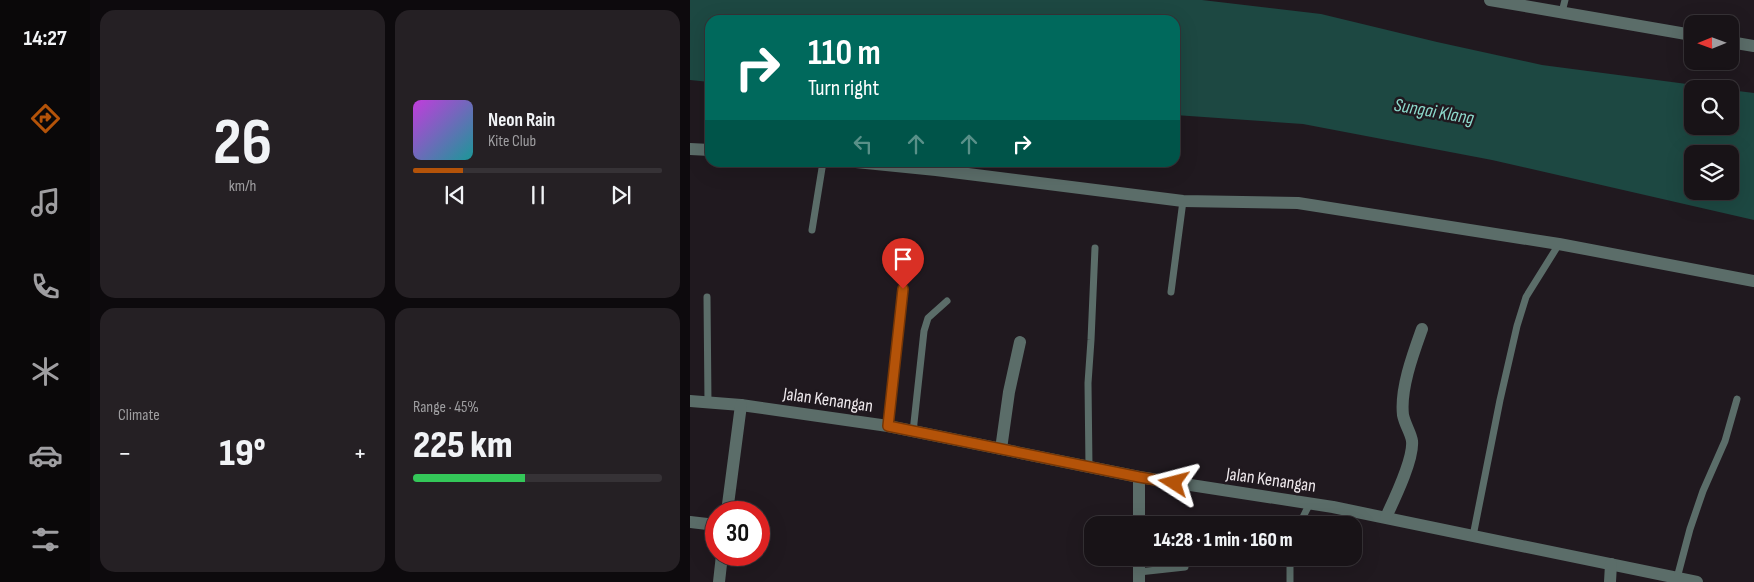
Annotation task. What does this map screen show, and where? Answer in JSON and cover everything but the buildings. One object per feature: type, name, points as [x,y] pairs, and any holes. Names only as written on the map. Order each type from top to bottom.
[{"type":"street","points":[[1490,0],[1563,6],[1684,33]]},
{"type":"street","points":[[1739,44],[1754,46]]},
{"type":"street","points":[[690,149],[705,150]]},
{"type":"street","points":[[906,167],[1183,201],[1298,203],[1559,244],[1754,281]]},
{"type":"street","points":[[1386,517],[1410,457],[1412,440],[1406,428],[1403,401],[1411,360],[1422,329]]},
{"type":"street","points":[[1001,450],[1009,392],[1020,342]]},
{"type":"street","name":"Jalan Kenangan","points":[[690,401],[741,405],[888,426],[1139,477],[1310,503],[1386,517],[1697,582]]},
{"type":"street","points":[[728,501],[741,405]]},
{"type":"street","points":[[1139,477],[1139,516]]},
{"type":"street","points":[[690,522],[705,524]]},
{"type":"street","points":[[1610,582],[1611,564]]},
{"type":"street","points":[[718,582],[720,566]]},
{"type":"lane","points":[[812,230],[822,167]]},
{"type":"lane","points":[[1171,292],[1183,201]]},
{"type":"lane","points":[[1473,536],[1494,425],[1517,326],[1526,297],[1559,244]]},
{"type":"lane","points":[[1089,467],[1088,383],[1095,248]]},
{"type":"lane","points":[[888,426],[903,289]]},
{"type":"lane","points":[[707,297],[708,403]]},
{"type":"lane","points":[[913,432],[924,331],[928,318],[947,302]]},
{"type":"lane","points":[[1677,578],[1703,490],[1725,441],[1737,399]]},
{"type":"lane","points":[[1304,516],[1310,503]]},
{"type":"lane","points":[[1290,566],[1290,582]]},
{"type":"lane","points":[[1139,577],[1185,567]]},
{"type":"water","name":"Sungai Klang","points":[[690,0],[1202,0],[1321,14],[1542,65],[1684,84],[1684,135],[1739,135],[1739,91],[1754,93],[1754,220],[1492,160],[1303,124],[1180,115],[1180,15],[705,15],[705,82],[690,80]]},
{"type":"route","points":[[903,289],[888,426],[1174,483]]}]
